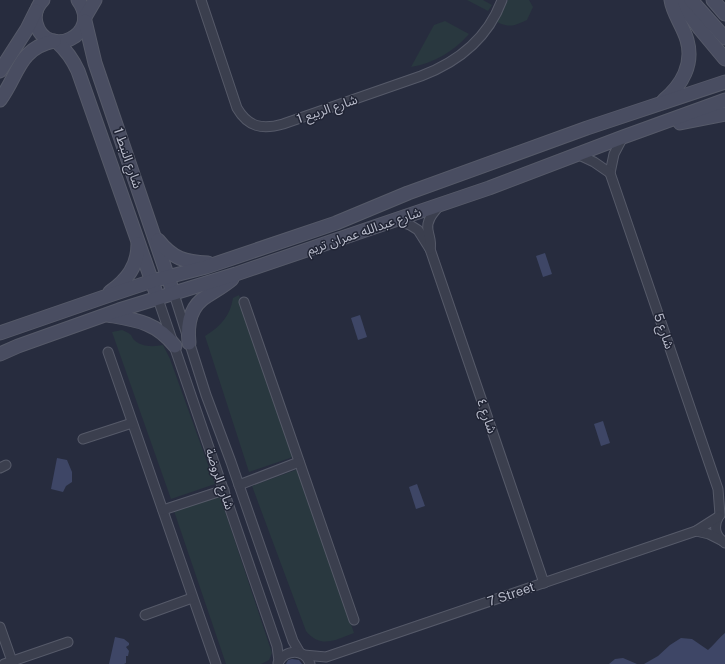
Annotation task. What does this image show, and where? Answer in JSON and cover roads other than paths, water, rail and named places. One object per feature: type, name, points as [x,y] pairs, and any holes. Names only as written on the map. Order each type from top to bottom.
[{"type":"main road","name":"شارع النبط 1","points":[[78,0],[84,11],[93,56],[174,294]]},
{"type":"main road","points":[[0,100],[28,53],[36,47],[56,42],[65,42],[72,39],[82,28],[95,0]]},
{"type":"main road","points":[[657,105],[672,93],[680,84],[686,73],[689,62],[687,40],[672,7],[671,0]]},
{"type":"main road","points":[[679,0],[700,29],[725,59]]},
{"type":"main road","points":[[691,0],[725,38]]},
{"type":"main road","points":[[713,0],[725,14]]},
{"type":"main road","name":"شارع النبط 1","points":[[40,4],[36,19],[40,31],[43,35],[56,42],[66,50],[78,71],[158,299]]},
{"type":"main road","points":[[0,71],[27,29],[40,4]]},
{"type":"main road","name":"شارع عبدالله عمران تريم","points":[[0,333],[152,281],[218,263],[336,222],[408,193],[587,128],[725,82]]},
{"type":"main road","name":"شارع عبدالله عمران تريم","points":[[0,354],[106,314],[236,274],[440,205],[725,100]]},
{"type":"main road","points":[[660,123],[683,123],[725,114]]},
{"type":"main road","points":[[153,234],[168,252],[182,260],[190,262],[218,263]]},
{"type":"main road","points":[[104,297],[119,286],[129,274],[136,259],[138,240]]},
{"type":"main road","points":[[189,343],[189,325],[195,308],[206,297],[219,290],[236,274]]},
{"type":"main road","points":[[106,314],[136,320],[150,325],[166,336],[174,346]]},
{"type":"street","name":"شارع الربيع 1","points":[[201,0],[237,108],[247,121],[254,125],[268,127],[283,124],[443,67],[471,48],[491,23],[502,0]]},
{"type":"street","points":[[577,154],[594,162],[610,173],[614,154],[623,137]]},
{"type":"street","name":"شارع 5","points":[[610,173],[718,489],[721,515],[715,527],[718,537],[723,542]]},
{"type":"street","name":"شارع ٤","points":[[430,249],[431,242],[428,231],[429,221],[440,205]]},
{"type":"street","name":"شارع ٤","points":[[397,220],[418,230],[430,249],[544,583]]},
{"type":"street","name":"شارع الروضة","points":[[174,294],[206,395],[293,641],[302,654],[307,657],[310,664]]},
{"type":"street","name":"شارع الروضة","points":[[158,299],[277,646],[278,662]]},
{"type":"street","points":[[244,302],[354,620]]},
{"type":"street","points":[[0,361],[18,346]]},
{"type":"street","points":[[108,352],[216,664]]},
{"type":"street","points":[[83,439],[132,423]]},
{"type":"street","points":[[239,485],[299,462]]},
{"type":"street","name":"شارع 5","points":[[718,489],[725,500]]},
{"type":"street","points":[[163,510],[224,490]]},
{"type":"street","name":"7 Street","points":[[326,657],[696,531],[721,515]]},
{"type":"street","points":[[696,531],[709,534],[723,542]]},
{"type":"street","points":[[145,615],[192,598]]},
{"type":"street","points":[[0,627],[10,663],[68,642]]},
{"type":"street","points":[[278,662],[282,657],[290,652],[326,657]]},
{"type":"street","points":[[319,664],[326,657]]},
{"type":"water","points":[[545,253],[552,274],[543,277],[536,256]]},
{"type":"water","points":[[360,315],[367,337],[358,340],[351,318]]},
{"type":"water","points":[[603,421],[610,443],[601,446],[594,424]]},
{"type":"water","points":[[57,458],[67,460],[72,472],[72,482],[66,486],[63,492],[51,489]]},
{"type":"water","points":[[417,484],[425,506],[416,509],[409,487]]},
{"type":"water","points":[[725,633],[725,664],[644,664],[658,656],[670,645],[681,638],[692,639],[708,650]]},
{"type":"water","points":[[115,637],[124,639],[129,643],[126,647],[129,651],[128,656],[126,656],[126,663],[124,664],[109,664]]},
{"type":"water","points":[[623,658],[637,664],[609,664],[615,659]]},
{"type":"water","points":[[288,660],[299,660],[302,664],[286,664]]}]
